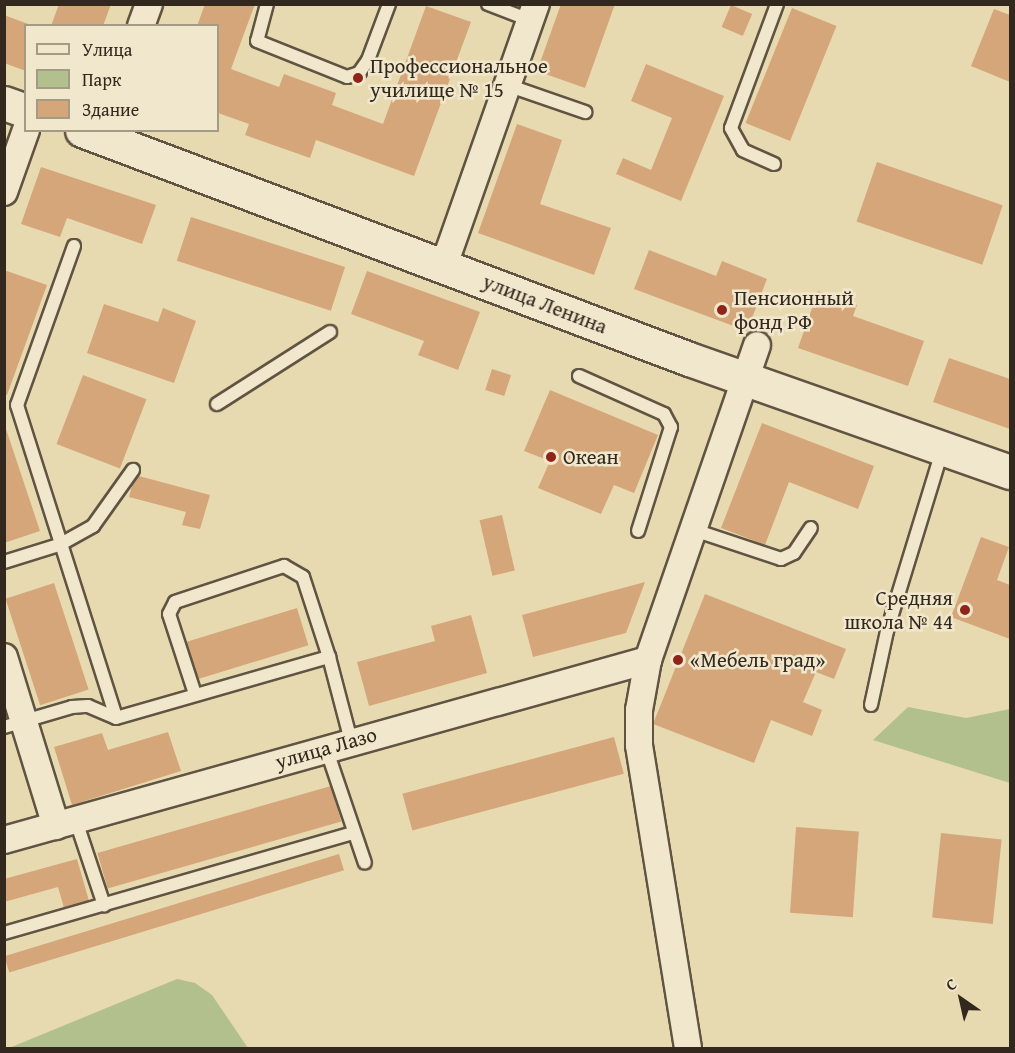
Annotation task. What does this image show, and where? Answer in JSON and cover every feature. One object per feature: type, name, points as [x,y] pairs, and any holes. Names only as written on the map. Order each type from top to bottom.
[{"type":"street","points":[[142,24],[149,4]]},
{"type":"street","points":[[444,265],[533,12]]},
{"type":"street","points":[[4,104],[24,110]]},
{"type":"street","points":[[4,192],[25,132]]},
{"type":"street","name":"улица Ленина","points":[[95,133],[744,378],[943,450],[1011,472]]},
{"type":"street","points":[[688,1048],[639,745],[648,660],[757,345]]},
{"type":"street","points":[[4,657],[14,724],[66,823]]},
{"type":"street","name":"улица Лазо","points":[[4,840],[351,741],[648,660]]},
{"type":"lane","points":[[267,4],[257,40],[347,77],[359,73],[368,60],[389,4]]},
{"type":"lane","points":[[488,4],[533,12]]},
{"type":"lane","points":[[774,164],[743,150],[731,128],[777,4]]},
{"type":"lane","points":[[507,85],[585,112]]},
{"type":"lane","points":[[74,246],[11,405],[116,718]]},
{"type":"lane","points":[[218,404],[330,332]]},
{"type":"lane","points":[[579,376],[664,414],[671,427],[638,531]]},
{"type":"lane","points":[[871,705],[887,631],[943,450]]},
{"type":"lane","points":[[4,562],[59,546],[93,526],[133,470]]},
{"type":"lane","points":[[692,529],[781,559],[794,553],[811,528]]},
{"type":"lane","points":[[195,694],[169,614],[175,602],[284,566],[303,577],[329,657],[351,741]]},
{"type":"lane","points":[[14,724],[88,706],[116,718],[329,657]]},
{"type":"lane","points":[[326,748],[365,863]]},
{"type":"lane","points":[[66,823],[104,905]]},
{"type":"lane","points":[[4,933],[353,833]]},
{"type":"green space","points":[[908,707],[966,718],[1010,709],[1010,783],[873,740]]},
{"type":"green space","points":[[177,979],[195,983],[212,995],[248,1048],[9,1048]]},
{"type":"building","points":[[59,4],[111,4],[104,24],[52,24]]},
{"type":"building","points":[[205,4],[255,4],[231,69],[279,87],[284,74],[336,93],[332,105],[383,124],[426,6],[471,22],[414,176],[316,140],[310,158],[245,135],[249,124],[219,113],[219,24],[198,24]]},
{"type":"building","points":[[561,4],[615,4],[585,88],[537,71]]},
{"type":"building","points":[[731,5],[752,14],[743,36],[722,27]]},
{"type":"building","points":[[792,8],[837,26],[790,141],[746,123]]},
{"type":"building","points":[[994,9],[1010,15],[1010,82],[971,66]]},
{"type":"building","points":[[4,15],[28,24],[24,24],[24,70],[4,63]]},
{"type":"building","points":[[646,64],[724,96],[681,201],[616,174],[623,158],[651,170],[672,118],[631,101]]},
{"type":"building","points":[[517,124],[562,140],[540,204],[611,228],[594,275],[478,233]]},
{"type":"building","points":[[877,162],[1003,205],[982,265],[856,222]]},
{"type":"building","points":[[41,167],[156,205],[142,244],[67,218],[60,237],[21,224]]},
{"type":"building","points":[[191,217],[345,267],[331,311],[177,261]]},
{"type":"building","name":"Пенсионный фонд РФ","points":[[649,250],[716,276],[722,261],[767,279],[747,331],[634,289]]},
{"type":"building","points":[[4,270],[47,285],[7,395],[4,394]]},
{"type":"building","points":[[367,271],[480,312],[458,370],[418,355],[424,341],[351,314]]},
{"type":"building","points":[[818,291],[857,305],[853,316],[924,341],[908,386],[798,348]]},
{"type":"building","points":[[104,304],[158,322],[163,308],[196,321],[174,383],[87,353]]},
{"type":"building","points":[[949,358],[1010,379],[1010,429],[933,402]]},
{"type":"building","points":[[492,369],[511,375],[504,396],[485,390]]},
{"type":"building","points":[[83,375],[146,399],[120,468],[56,444]]},
{"type":"building","points":[[550,390],[658,435],[634,493],[614,485],[601,514],[538,488],[550,461],[524,451]]},
{"type":"building","points":[[4,423],[40,531],[4,543]]},
{"type":"building","points":[[762,423],[874,466],[858,509],[789,482],[765,545],[721,528]]},
{"type":"building","points":[[135,475],[210,495],[200,529],[182,525],[186,512],[129,497]]},
{"type":"building","points":[[502,515],[515,571],[492,576],[480,520]]},
{"type":"building","points":[[981,537],[1009,547],[997,580],[1010,585],[1010,639],[951,617]]},
{"type":"building","points":[[645,582],[626,633],[533,657],[522,615]]},
{"type":"building","points":[[54,583],[89,690],[40,705],[5,599]]},
{"type":"building","points":[[705,594],[846,649],[834,679],[816,672],[803,702],[822,710],[812,736],[771,720],[754,763],[653,724]]},
{"type":"building","points":[[297,608],[308,645],[197,679],[186,642]]},
{"type":"building","points":[[471,615],[487,673],[369,706],[357,662],[435,641],[431,626]]},
{"type":"building","points":[[168,732],[181,771],[72,805],[54,747],[102,733],[108,750]]},
{"type":"building","points":[[614,737],[624,774],[412,830],[402,794]]},
{"type":"building","points":[[331,786],[341,822],[108,889],[97,853]]},
{"type":"building","points":[[796,827],[859,831],[853,917],[790,913]]},
{"type":"building","points":[[941,833],[1002,839],[993,924],[932,918]]},
{"type":"building","points":[[339,854],[344,870],[9,973],[4,956]]},
{"type":"building","points":[[77,859],[89,901],[64,908],[58,887],[4,902],[4,879]]},
{"type":"place","name":"Профессиональное училище № 15","points":[[358,78]]},
{"type":"place","name":"Пенсионный фонд РФ","points":[[722,310]]},
{"type":"place","name":"Океан","points":[[551,457]]},
{"type":"place","name":"Средняя школа № 44","points":[[965,610]]},
{"type":"place","name":"«Мебель град»","points":[[678,660]]}]
